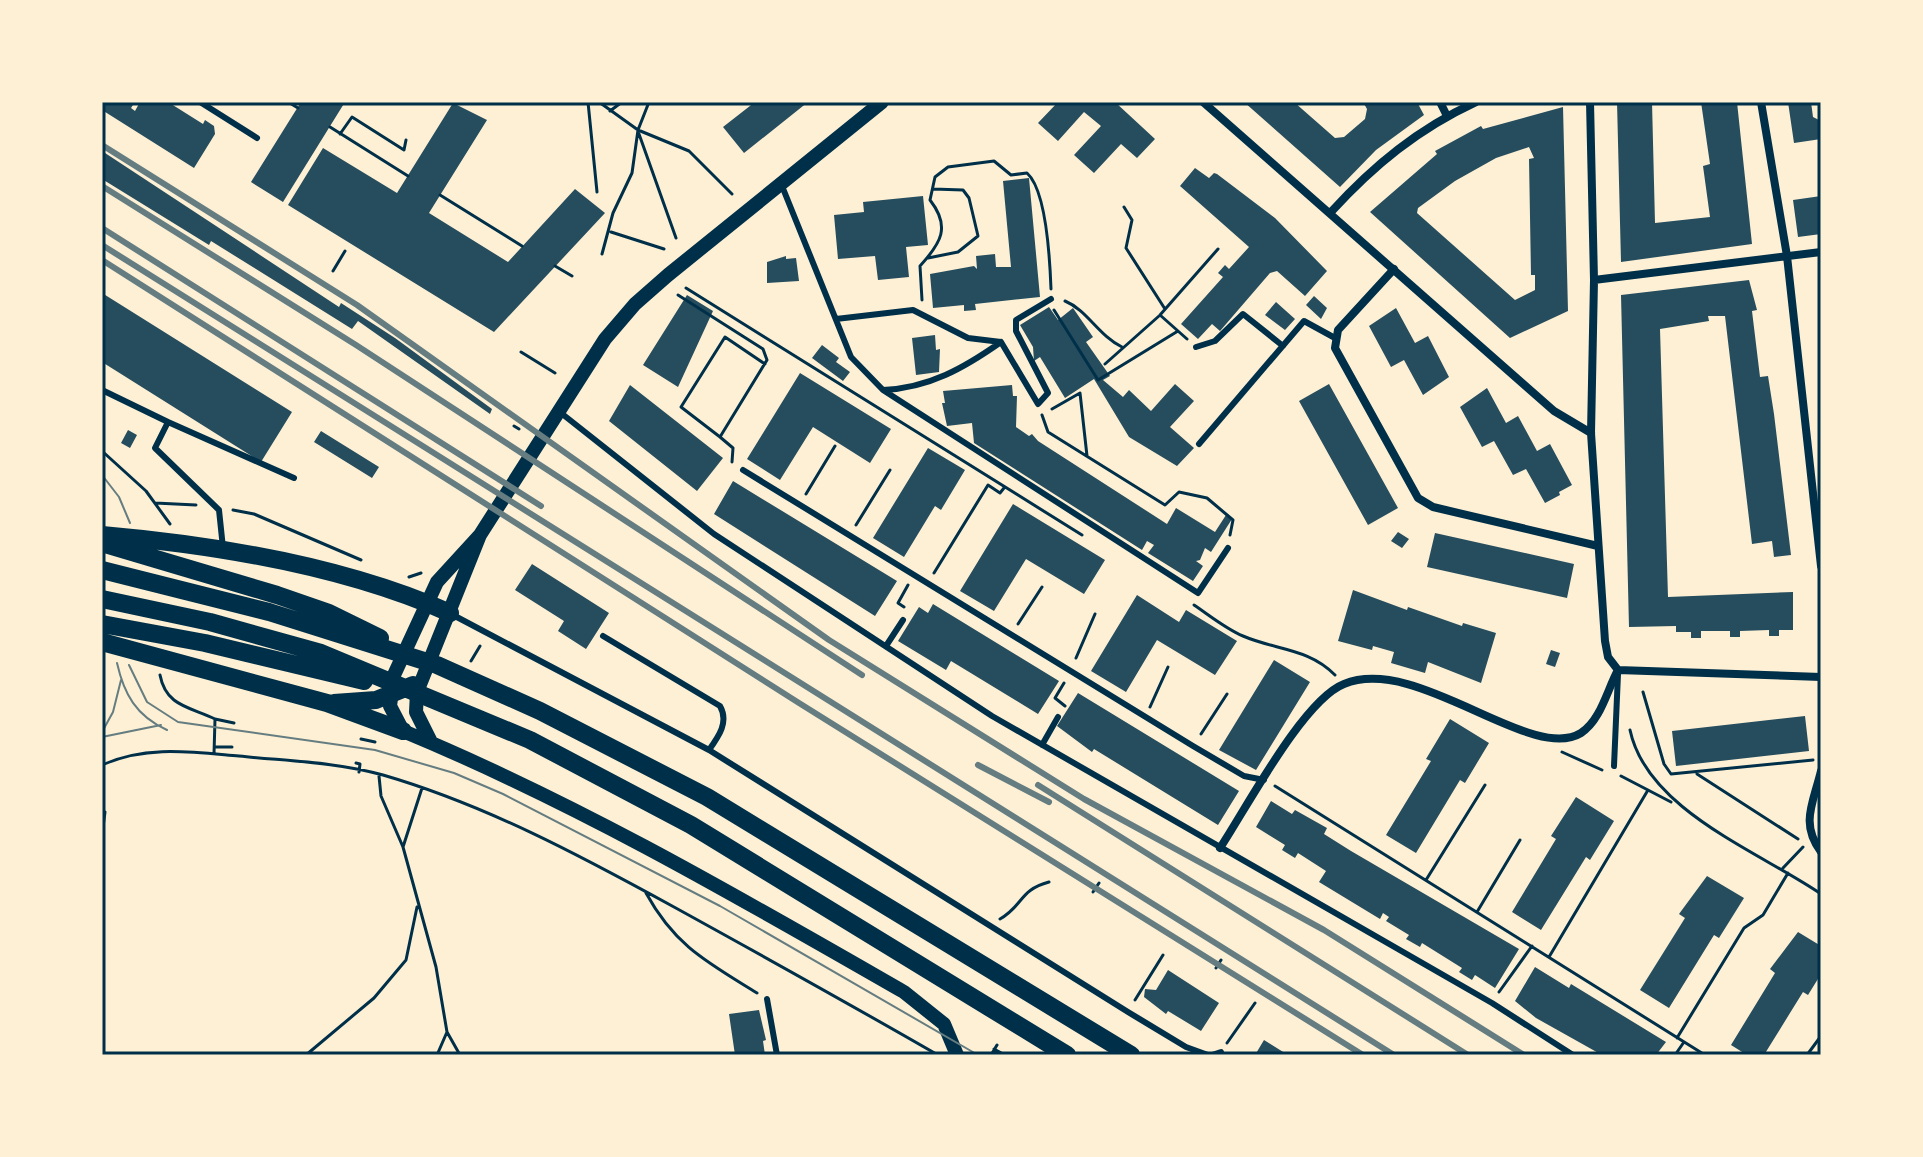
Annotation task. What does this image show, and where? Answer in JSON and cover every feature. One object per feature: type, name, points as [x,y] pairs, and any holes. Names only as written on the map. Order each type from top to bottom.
[{"type":"highway","points":[[102,535],[223,548],[427,602],[450,613]]},
{"type":"highway","points":[[102,543],[329,613],[566,723],[707,797],[1131,1055]]},
{"type":"highway","points":[[102,570],[269,612],[437,665]]},
{"type":"highway","points":[[102,599],[155,609],[321,653],[420,688],[530,740],[691,825],[1067,1055]]},
{"type":"highway","points":[[102,624],[420,688]]},
{"type":"highway","points":[[102,642],[327,703],[403,731]]},
{"type":"highway","points":[[327,703],[360,703],[420,688]]},
{"type":"street","points":[[1203,102],[1554,411],[1591,433]]},
{"type":"street","points":[[1440,102],[1447,116]]},
{"type":"street","points":[[1331,212],[1404,142],[1476,102]]},
{"type":"street","points":[[1590,102],[1594,280],[1591,433],[1605,641],[1608,657],[1618,670]]},
{"type":"street","points":[[1761,102],[1787,256],[1821,566]]},
{"type":"street","points":[[430,740],[416,712],[420,688],[480,535],[605,339],[635,304],[875,104]]},
{"type":"street","points":[[1594,280],[1821,252]]},
{"type":"street","points":[[1394,269],[1338,330],[1335,348],[1418,498],[1433,507],[1598,546]]},
{"type":"street","points":[[480,535],[444,572],[394,675],[389,696],[392,714],[403,731],[430,740],[602,823],[904,992],[944,1024],[957,1055]]},
{"type":"street","points":[[1618,670],[1821,677]]},
{"type":"street","points":[[1220,848],[1304,718],[1343,684],[1367,680],[1427,688],[1545,739],[1568,738],[1591,724],[1618,670]]},
{"type":"street","points":[[1817,851],[1809,836],[1809,818],[1821,771]]},
{"type":"lane","points":[[200,102],[257,138]]},
{"type":"lane","points":[[781,182],[851,357],[883,390],[1198,593],[1228,548]]},
{"type":"lane","points":[[1001,342],[1038,404],[1048,393],[1016,331],[1016,320],[1049,300]]},
{"type":"lane","points":[[836,319],[913,310],[968,338],[1001,342]]},
{"type":"lane","points":[[1196,347],[1215,341],[1243,314],[1283,346]]},
{"type":"lane","points":[[1199,444],[1304,321],[1335,338]]},
{"type":"lane","points":[[883,390],[912,388],[963,369],[1001,342]]},
{"type":"lane","points":[[102,390],[294,478]]},
{"type":"lane","points":[[558,411],[714,534],[1042,745],[1492,1003],[1573,1055]]},
{"type":"lane","points":[[168,422],[155,448],[219,510],[223,548]]},
{"type":"lane","points":[[743,470],[1193,746],[1244,776],[1264,780]]},
{"type":"lane","points":[[450,613],[709,750],[1186,1047],[1210,1055],[1221,1052]]},
{"type":"lane","points":[[886,646],[903,620]]},
{"type":"lane","points":[[603,636],[720,706],[725,715],[724,725],[709,750]]},
{"type":"lane","points":[[1614,770],[1618,670]]},
{"type":"lane","points":[[1042,745],[1058,717]]},
{"type":"lane","points":[[767,999],[777,1055]]},
{"type":"path","points":[[288,102],[298,108]]},
{"type":"path","points":[[588,102],[597,192]]},
{"type":"path","points":[[599,102],[638,130],[689,151],[732,194]]},
{"type":"path","points":[[610,111],[622,102]]},
{"type":"path","points":[[602,254],[613,213],[632,173],[638,130],[649,102]]},
{"type":"path","points":[[340,134],[352,117],[404,150],[406,140]]},
{"type":"path","points":[[330,127],[408,176]]},
{"type":"path","points":[[638,130],[676,238]]},
{"type":"path","points":[[923,315],[920,266],[939,247],[944,234],[938,210],[930,200],[935,177],[948,167],[994,161],[1011,175],[1027,173],[1034,179],[1047,237],[1049,300],[1098,380],[1178,331]]},
{"type":"path","points":[[928,258],[958,252],[978,236],[969,198],[963,190],[931,189]]},
{"type":"path","points":[[440,195],[522,246]]},
{"type":"path","points":[[1124,207],[1132,220],[1126,248],[1165,309]]},
{"type":"path","points":[[610,231],[664,249]]},
{"type":"path","points":[[1105,364],[1160,315],[1218,249]]},
{"type":"path","points":[[333,271],[345,251]]},
{"type":"path","points":[[555,266],[572,276]]},
{"type":"path","points":[[678,295],[763,349],[767,360],[720,437]]},
{"type":"path","points":[[1049,300],[1077,306],[1106,339],[1122,347]]},
{"type":"path","points":[[1160,315],[1196,347]]},
{"type":"path","points":[[743,470],[729,460],[733,448],[681,407],[725,337],[765,364]]},
{"type":"path","points":[[521,352],[555,373]]},
{"type":"path","points":[[1042,415],[1080,393],[1087,456]]},
{"type":"path","points":[[1038,404],[1048,432],[1165,505],[1179,492],[1207,498],[1233,520],[1228,548]]},
{"type":"path","points":[[514,426],[519,429]]},
{"type":"path","points":[[800,504],[835,446]]},
{"type":"path","points":[[102,451],[155,503],[170,524]]},
{"type":"path","points":[[851,534],[890,470]]},
{"type":"path","points":[[928,583],[988,485],[1000,493],[1004,487]]},
{"type":"path","points":[[155,503],[203,506]]},
{"type":"path","points":[[233,510],[254,514],[369,563]]},
{"type":"path","points":[[402,576],[421,573]]},
{"type":"path","points":[[903,620],[909,610],[898,603],[914,574]]},
{"type":"path","points":[[1011,635],[1042,587]]},
{"type":"path","points":[[1058,717],[1066,705],[1055,698],[1071,671],[1095,614]]},
{"type":"path","points":[[1147,717],[1154,691],[1168,667]]},
{"type":"path","points":[[160,673],[162,686],[173,701],[215,719],[234,723]]},
{"type":"path","points":[[1643,692],[1671,774],[1821,759]]},
{"type":"path","points":[[1193,746],[1227,694]]},
{"type":"path","points":[[214,754],[215,719]]},
{"type":"path","points":[[1628,723],[1633,747],[1675,803]]},
{"type":"path","points":[[1545,739],[1551,747],[1605,771]]},
{"type":"path","points":[[214,747],[232,747]]},
{"type":"path","points":[[102,765],[145,751],[214,754],[378,774],[422,788],[482,810],[646,892],[938,1055]]},
{"type":"path","points":[[356,763],[360,764],[359,772]]},
{"type":"path","points":[[1614,770],[1675,803],[1821,894]]},
{"type":"path","points":[[1695,772],[1817,851]]},
{"type":"path","points":[[378,774],[381,796],[403,847],[436,967],[447,1032],[460,1055]]},
{"type":"path","points":[[1264,780],[1705,1055]]},
{"type":"path","points":[[1426,880],[1485,785]]},
{"type":"path","points":[[403,847],[422,788]]},
{"type":"path","points":[[1549,957],[1648,790]]},
{"type":"path","points":[[102,835],[105,812]]},
{"type":"path","points":[[1477,912],[1520,840]]},
{"type":"path","points":[[1783,869],[1805,844]]},
{"type":"path","points":[[1677,1038],[1744,928],[1763,915],[1789,872]]},
{"type":"path","points":[[994,925],[1012,912],[1030,887],[1049,882]]},
{"type":"path","points":[[1093,892],[1099,883]]},
{"type":"path","points":[[646,892],[663,924],[686,947],[767,999]]},
{"type":"path","points":[[306,1055],[374,998],[406,960],[417,903]]},
{"type":"path","points":[[1492,1003],[1532,946]]},
{"type":"path","points":[[1128,1012],[1163,955]]},
{"type":"path","points":[[1216,968],[1221,960]]},
{"type":"path","points":[[1221,1052],[1255,1003]]},
{"type":"path","points":[[437,1055],[447,1032]]},
{"type":"path","points":[[1807,1055],[1821,1036]]},
{"type":"path","points":[[1675,1055],[1684,1042]]},
{"type":"path","points":[[991,1055],[996,1047],[1005,1055]]},
{"type":"building","points":[[102,102],[135,102],[131,108],[135,111],[140,102],[168,102],[203,124],[205,120],[214,126],[215,134],[194,168],[102,110]]},
{"type":"building","points":[[301,102],[345,102],[283,202],[251,182]]},
{"type":"building","points":[[755,102],[808,102],[744,153],[723,127]]},
{"type":"building","points":[[1058,102],[1115,102],[1155,139],[1137,158],[1121,144],[1094,173],[1074,155],[1101,126],[1084,112],[1058,141],[1038,123]]},
{"type":"building","points":[[1244,102],[1294,102],[1335,138],[1344,137],[1365,119],[1367,109],[1363,102],[1417,102],[1424,115],[1376,150],[1340,187]]},
{"type":"building","points":[[1617,102],[1652,102],[1655,223],[1710,217],[1703,166],[1710,164],[1701,102],[1737,102],[1752,244],[1621,262]]},
{"type":"building","points":[[1788,102],[1811,102],[1813,117],[1821,121],[1821,139],[1794,143]]},
{"type":"building","points":[[453,103],[487,120],[429,213],[508,262],[575,189],[605,213],[494,332],[288,205],[323,148],[397,193]]},
{"type":"building","points":[[1563,107],[1568,311],[1510,338],[1370,212],[1437,154],[1435,151],[1481,126],[1483,129]],"holes":[[[1529,147],[1534,158],[1529,159],[1531,275],[1535,275],[1535,290],[1515,300],[1417,213],[1418,208],[1455,181],[1496,158]]]},
{"type":"building","points":[[102,151],[339,307],[341,303],[395,338],[492,409],[490,414],[358,321],[352,329],[211,241],[209,245],[102,179]]},
{"type":"building","points":[[1195,168],[1209,178],[1217,174],[1275,218],[1327,271],[1305,296],[1277,271],[1270,273],[1220,331],[1212,324],[1198,339],[1181,324],[1223,277],[1218,273],[1225,265],[1229,269],[1249,247],[1180,186]]},
{"type":"building","points":[[1029,178],[1040,297],[975,304],[976,310],[964,311],[964,305],[933,308],[930,274],[974,266],[977,269],[976,256],[995,254],[996,267],[1011,267],[1003,181]]},
{"type":"building","points":[[923,196],[928,245],[906,247],[909,277],[878,280],[875,256],[838,259],[834,215],[864,212],[863,202]]},
{"type":"building","points":[[1821,196],[1821,234],[1798,237],[1793,200]]},
{"type":"building","points":[[786,256],[786,259],[796,258],[799,281],[767,283],[767,262]]},
{"type":"building","points":[[1749,280],[1757,310],[1752,311],[1760,377],[1768,376],[1774,414],[1791,555],[1774,557],[1772,541],[1752,544],[1725,316],[1708,316],[1709,321],[1660,329],[1668,597],[1793,592],[1793,630],[1779,630],[1779,636],[1769,636],[1769,630],[1740,631],[1740,637],[1730,637],[1730,631],[1701,631],[1701,638],[1691,638],[1691,632],[1676,632],[1676,626],[1629,627],[1621,295]]},
{"type":"building","points":[[102,293],[292,412],[261,462],[102,362]]},
{"type":"building","points":[[687,295],[713,311],[678,387],[643,365]]},
{"type":"building","points":[[1314,296],[1327,308],[1321,319],[1306,305]]},
{"type":"building","points":[[1276,302],[1295,319],[1285,330],[1265,315]]},
{"type":"building","points":[[1049,307],[1058,320],[1073,308],[1093,337],[1086,342],[1110,376],[1103,380],[1123,397],[1129,390],[1151,411],[1175,384],[1194,401],[1170,427],[1194,448],[1177,466],[1129,437],[1094,379],[1065,398],[1040,357],[1034,361],[1033,347],[1020,325]]},
{"type":"building","points":[[1396,308],[1415,343],[1428,336],[1449,377],[1423,395],[1404,360],[1391,367],[1369,326]]},
{"type":"building","points":[[935,335],[936,350],[940,349],[939,372],[916,375],[912,338]]},
{"type":"building","points":[[822,345],[839,358],[836,362],[850,372],[843,381],[812,358]]},
{"type":"building","points":[[800,373],[891,429],[870,463],[813,427],[780,480],[747,459]]},
{"type":"building","points":[[1329,384],[1398,508],[1368,525],[1299,401]]},
{"type":"building","points":[[630,385],[723,458],[697,491],[609,421]]},
{"type":"building","points":[[1012,385],[1013,396],[1017,396],[1016,427],[1029,436],[1032,434],[1038,441],[1167,524],[1176,508],[1215,532],[1226,515],[1232,519],[1211,552],[1205,548],[1200,560],[1196,561],[1203,566],[1193,581],[1148,553],[1154,545],[1147,541],[1142,550],[974,443],[972,423],[947,426],[943,391]]},
{"type":"building","points":[[1487,388],[1506,423],[1518,416],[1537,451],[1550,444],[1572,485],[1559,492],[1560,495],[1545,503],[1526,469],[1513,475],[1494,441],[1482,447],[1460,407]]},
{"type":"building","points":[[128,430],[137,435],[130,448],[121,443]]},
{"type":"building","points":[[321,431],[379,467],[372,478],[314,442]]},
{"type":"building","points":[[928,448],[965,470],[941,510],[935,506],[904,557],[873,538]]},
{"type":"building","points":[[733,481],[897,581],[875,616],[714,514]]},
{"type":"building","points":[[1013,504],[1105,560],[1084,594],[1026,559],[994,611],[960,591]]},
{"type":"building","points":[[1398,532],[1409,539],[1402,548],[1391,541]]},
{"type":"building","points":[[1435,533],[1574,564],[1567,598],[1427,567]]},
{"type":"building","points":[[532,564],[609,613],[586,649],[558,631],[564,621],[515,590]]},
{"type":"building","points":[[1353,590],[1407,610],[1408,607],[1462,626],[1463,623],[1496,633],[1481,683],[1428,662],[1425,673],[1391,663],[1394,652],[1338,641]]},
{"type":"building","points":[[1137,595],[1179,622],[1186,610],[1237,641],[1215,675],[1157,640],[1126,692],[1091,671]]},
{"type":"building","points":[[933,604],[1059,681],[1038,714],[951,661],[946,670],[898,641],[919,607],[928,613]]},
{"type":"building","points":[[1551,650],[1560,653],[1555,667],[1546,664]]},
{"type":"building","points":[[1274,660],[1310,682],[1256,770],[1219,750]]},
{"type":"building","points":[[1078,693],[1239,791],[1218,825],[1094,749],[1092,752],[1057,726]]},
{"type":"building","points":[[1805,716],[1809,751],[1676,766],[1672,731]]},
{"type":"building","points":[[1450,719],[1489,743],[1465,783],[1460,780],[1416,853],[1386,835],[1431,761],[1426,759]]},
{"type":"building","points":[[1576,797],[1614,821],[1590,860],[1586,857],[1541,930],[1512,912],[1556,839],[1551,836]]},
{"type":"building","points":[[1271,801],[1292,814],[1295,810],[1327,828],[1324,834],[1519,949],[1495,988],[1475,975],[1472,980],[1459,972],[1462,968],[1422,943],[1420,947],[1406,939],[1409,935],[1386,921],[1389,917],[1383,913],[1380,919],[1319,882],[1326,871],[1298,853],[1295,858],[1282,850],[1285,845],[1256,827]]},
{"type":"building","points":[[1707,876],[1744,898],[1719,938],[1714,935],[1669,1008],[1640,990],[1685,918],[1679,914]]},
{"type":"building","points":[[1798,932],[1821,946],[1821,974],[1808,995],[1803,992],[1764,1055],[1747,1055],[1731,1045],[1775,973],[1770,969]]},
{"type":"building","points":[[1535,967],[1569,988],[1571,984],[1666,1042],[1656,1055],[1602,1055],[1536,1018],[1515,1001]]},
{"type":"building","points":[[1168,970],[1219,1003],[1201,1031],[1168,1011],[1166,1014],[1144,997],[1145,989],[1156,990]]},
{"type":"building","points":[[759,1010],[766,1040],[763,1041],[765,1055],[735,1055],[729,1014]]},
{"type":"building","points":[[1264,1040],[1288,1055],[1255,1055]]},
{"type":"tram line","points":[[102,475],[119,497],[130,523]]},
{"type":"tram line","points":[[117,663],[123,685],[133,703],[147,718],[167,730]]},
{"type":"tram line","points":[[129,665],[147,702],[178,722],[375,750],[454,773],[503,794],[720,906],[978,1055]]},
{"type":"tram line","points":[[102,732],[113,712],[121,680]]},
{"type":"tram line","points":[[102,737],[161,725]]},
{"type":"railway","points":[[102,145],[357,305],[829,640],[1084,799],[1324,930],[1524,1055]]},
{"type":"railway","points":[[102,186],[356,345],[862,675]]},
{"type":"railway","points":[[102,228],[541,506]]},
{"type":"railway","points":[[102,245],[1394,1055]]},
{"type":"railway","points":[[102,260],[799,703],[1363,1055]]},
{"type":"railway","points":[[978,765],[1049,802]]},
{"type":"railway","points":[[1038,785],[1468,1055]]}]
